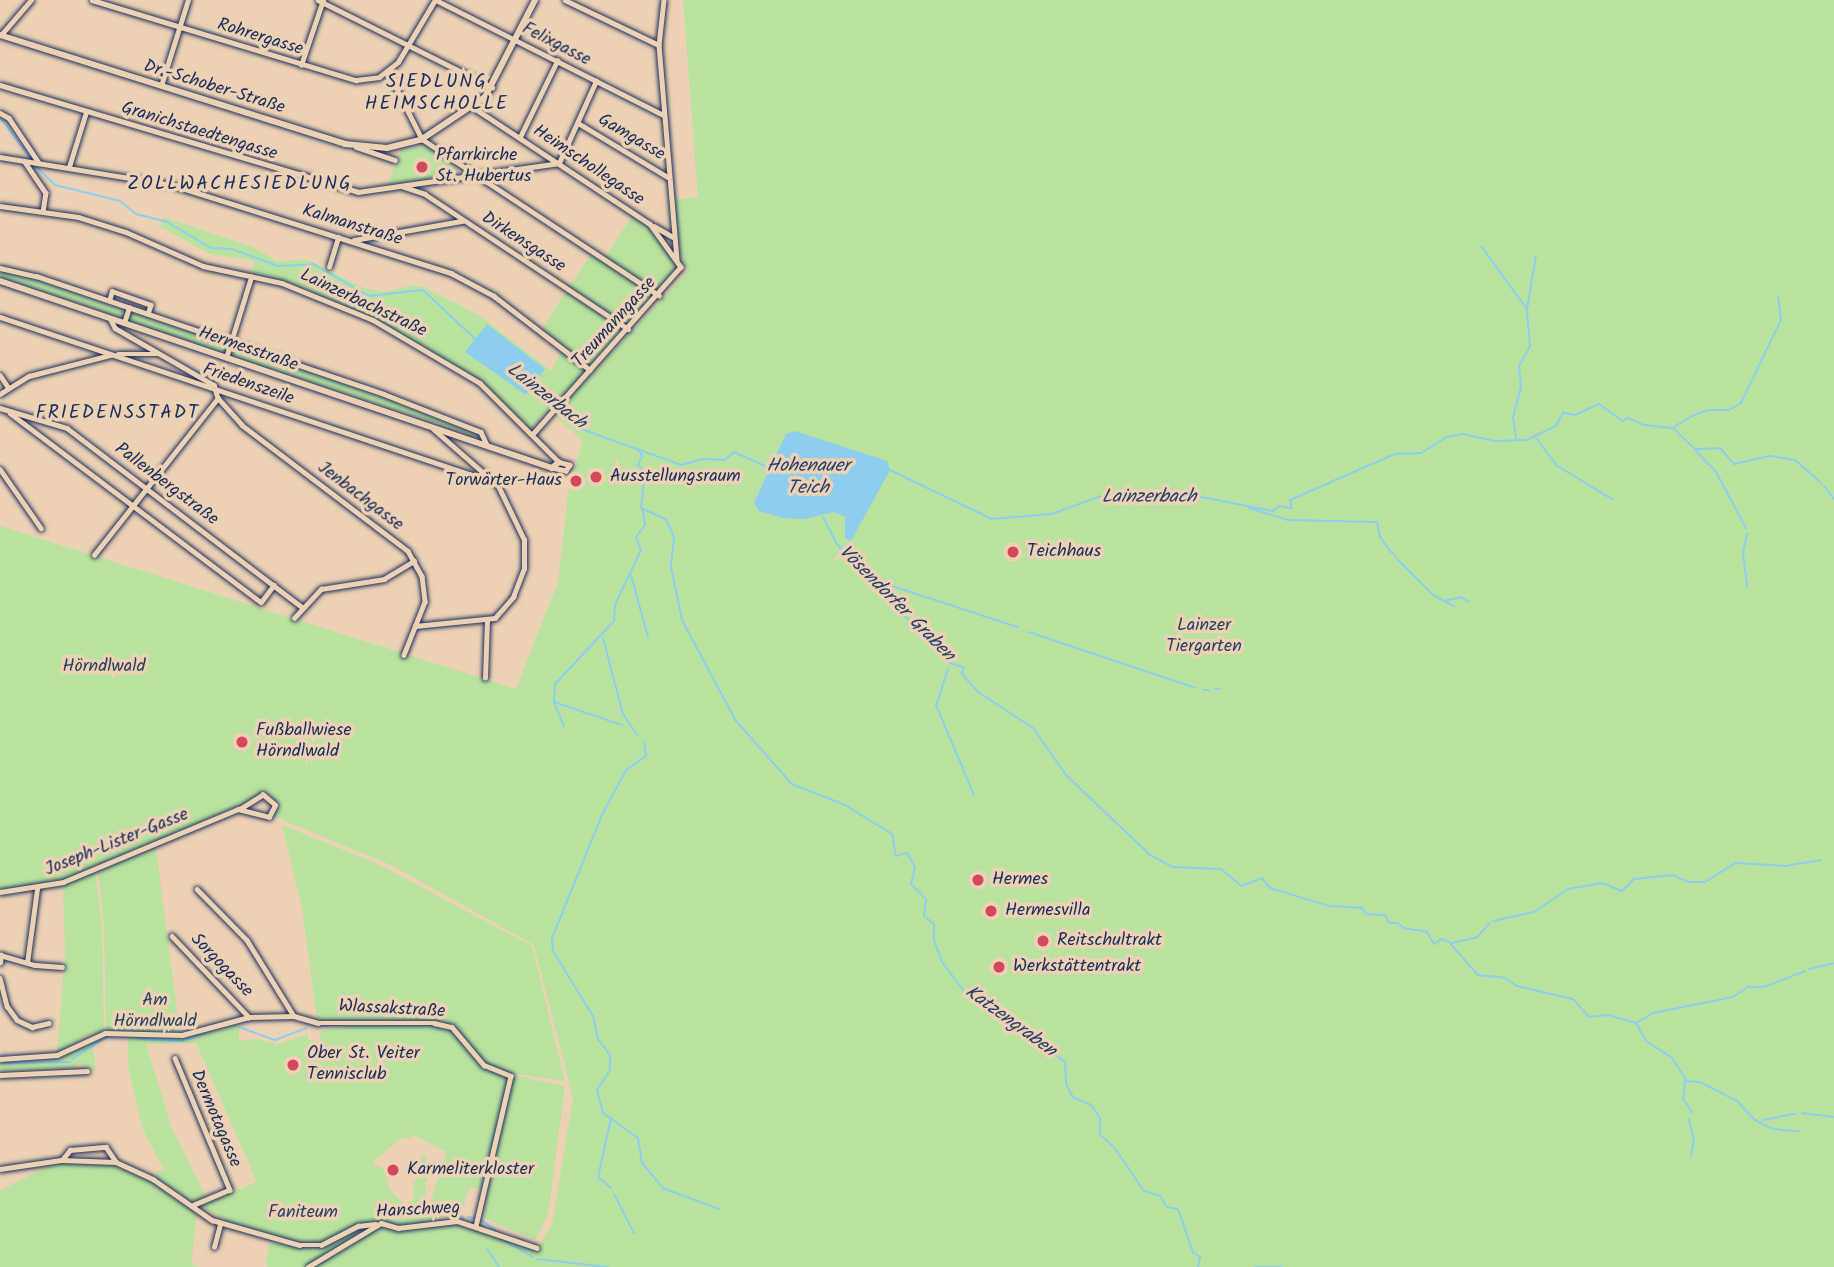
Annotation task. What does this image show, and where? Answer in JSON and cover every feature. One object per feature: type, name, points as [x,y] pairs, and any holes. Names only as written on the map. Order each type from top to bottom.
[{"type":"street","points":[[0,35],[31,0]]},
{"type":"street","name":"Rohrergasse","points":[[92,0],[356,80],[388,71]]},
{"type":"street","points":[[161,86],[188,0]]},
{"type":"street","points":[[435,0],[408,45],[388,71],[422,139],[659,295]]},
{"type":"street","name":"Felixgasse","points":[[435,0],[664,115]]},
{"type":"street","name":"Dr.-Schober-Straße","points":[[0,35],[345,144],[387,148],[422,139],[474,108],[493,88],[535,0]]},
{"type":"street","points":[[565,0],[659,46]]},
{"type":"street","points":[[664,0],[659,46],[677,260]]},
{"type":"street","points":[[301,65],[321,1],[493,88]]},
{"type":"street","points":[[520,137],[557,61]]},
{"type":"street","points":[[559,163],[596,82]]},
{"type":"street","name":"Granichstaedtengasse","points":[[0,85],[344,191],[400,186],[559,163]]},
{"type":"street","name":"Heimschollegasse","points":[[474,108],[650,224],[677,260]]},
{"type":"street","points":[[69,167],[86,112]]},
{"type":"street","points":[[0,113],[9,118],[38,163]]},
{"type":"street","name":"Gamgasse","points":[[578,122],[669,177]]},
{"type":"street","points":[[345,144],[396,160]]},
{"type":"street","points":[[0,157],[28,162],[46,193],[43,211]]},
{"type":"street","name":"Kalmanstraße","points":[[28,162],[172,186],[353,240],[478,285],[590,370]]},
{"type":"street","name":"Dirkensgasse","points":[[400,186],[425,194],[628,329]]},
{"type":"street","name":"Lainzerbachstraße","points":[[0,206],[43,211],[127,232],[203,266],[306,291],[412,340],[480,383],[532,432],[559,462]]},
{"type":"street","points":[[353,240],[463,220]]},
{"type":"street","points":[[650,224],[674,238]]},
{"type":"street","points":[[329,267],[338,237]]},
{"type":"street","name":"Treumanngasse","points":[[532,432],[681,271],[677,260]]},
{"type":"street","name":"Hermesstraße","points":[[0,268],[148,314],[481,432],[487,446]]},
{"type":"street","points":[[226,358],[251,277]]},
{"type":"street","name":"Hermesstraße","points":[[0,281],[552,468]]},
{"type":"street","name":"Hermesstraße","points":[[109,301],[112,291],[151,305],[148,314]]},
{"type":"street","points":[[124,323],[129,308]]},
{"type":"street","name":"Friedenszeile","points":[[0,317],[478,477],[487,476]]},
{"type":"street","points":[[110,318],[116,328],[216,389]]},
{"type":"street","points":[[0,394],[8,387],[57,366],[113,354],[159,353]]},
{"type":"street","points":[[0,375],[8,387]]},
{"type":"street","name":"Jenbachgasse","points":[[216,389],[218,398],[242,425],[408,551],[425,586],[404,655]]},
{"type":"street","points":[[94,555],[218,398]]},
{"type":"street","points":[[3,409],[261,602],[274,586]]},
{"type":"street","name":"Pallenbergstraße","points":[[3,409],[67,428],[303,608]]},
{"type":"street","points":[[415,626],[487,621],[502,612],[520,585],[525,554],[524,540],[498,486],[433,428]]},
{"type":"street","points":[[566,460],[570,468],[561,472],[552,468],[559,462],[566,460]]},
{"type":"street","points":[[0,469],[41,528]]},
{"type":"street","points":[[295,618],[321,589],[384,579],[414,561]]},
{"type":"street","points":[[485,678],[487,621]]},
{"type":"street","name":"Joseph-Lister-Gasse","points":[[0,892],[37,889],[241,809],[263,795],[275,804],[268,817],[241,809]]},
{"type":"street","points":[[27,963],[37,889]]},
{"type":"street","points":[[197,889],[247,940],[294,1016]]},
{"type":"street","name":"Sorgogasse","points":[[172,936],[249,1017]]},
{"type":"street","points":[[0,963],[1,955],[27,963],[62,967]]},
{"type":"street","points":[[0,978],[7,1006],[16,1020],[32,1027],[48,1023]]},
{"type":"street","name":"Wlassakstraße","points":[[0,1059],[57,1055],[107,1032],[181,1035],[249,1017],[294,1016],[318,1023],[442,1024],[460,1032],[484,1065],[511,1076],[476,1226]]},
{"type":"street","name":"Dermotagasse","points":[[175,1058],[230,1190],[192,1206]]},
{"type":"street","points":[[0,1075],[87,1071]]},
{"type":"street","points":[[62,1160],[70,1150],[106,1147],[117,1162]]},
{"type":"street","points":[[0,1169],[62,1160],[117,1162],[153,1179],[220,1224],[309,1246],[375,1224]]},
{"type":"street","name":"Hanschweg","points":[[308,1267],[375,1224],[417,1228],[445,1221],[476,1226],[537,1248]]},
{"type":"street","points":[[214,1247],[220,1224]]},
{"type":"green space","name":"Lainzer Tiergarten","points":[[683,0],[1834,0],[1834,1267],[268,1267],[265,1262],[270,1243],[301,1244],[235,1225],[198,1205],[257,1182],[196,1043],[146,1044],[172,1128],[206,1197],[193,1203],[155,1177],[159,1170],[165,1172],[142,1128],[128,1066],[128,1032],[106,1030],[104,926],[98,870],[126,856],[156,849],[180,1033],[164,1035],[180,1037],[239,1024],[239,1041],[255,1039],[278,1044],[308,1034],[308,1040],[319,1041],[321,1031],[342,1026],[435,1025],[454,1031],[482,1067],[565,1086],[548,1215],[535,1240],[484,1218],[486,1191],[470,1187],[461,1211],[428,1221],[455,1222],[537,1248],[552,1224],[573,1098],[534,945],[391,865],[275,817],[277,802],[268,793],[61,881],[0,890],[0,526],[516,689],[558,582],[569,486],[583,441],[558,419],[557,412],[688,271],[681,258],[674,200],[698,197]],"holes":[[[411,1134],[446,1152],[431,1201],[426,1202],[425,1185],[431,1172],[424,1154],[420,1155],[420,1176],[413,1184],[414,1198],[406,1205],[389,1189],[386,1169],[374,1165],[374,1161],[401,1138],[412,1139]]]},
{"type":"green space","points":[[425,146],[457,167],[458,172],[387,186],[401,149]]},
{"type":"green space","points":[[632,216],[647,226],[678,266],[658,291],[605,257]]},
{"type":"green space","points":[[164,217],[255,248],[277,261],[308,260],[364,288],[384,292],[414,285],[426,288],[479,315],[551,371],[562,350],[585,368],[585,373],[531,428],[489,389],[423,345],[305,289],[251,275],[255,261],[210,254],[160,227]]},
{"type":"green space","points":[[592,253],[654,294],[628,325],[569,287]]},
{"type":"green space","points":[[0,270],[36,278],[126,311],[121,318],[0,277]]},
{"type":"green space","points":[[567,290],[623,328],[590,364],[542,329]]},
{"type":"green space","points":[[130,312],[228,343],[228,349],[223,353],[128,321]]},
{"type":"green space","points":[[233,345],[385,397],[475,431],[483,438],[231,356]]},
{"type":"green space","points":[[282,825],[380,865],[532,946],[565,1081],[509,1073],[484,1063],[452,1024],[434,1020],[317,1020],[302,907]]},
{"type":"green space","points":[[95,871],[102,927],[104,1031],[82,1038],[57,1054],[65,955],[63,885]]},
{"type":"green space","points":[[105,1035],[93,1046],[96,1071],[78,1063],[76,1068],[0,1071],[0,1061],[55,1058]]},
{"type":"green space","points":[[104,1162],[153,1182],[197,1214],[191,1265],[200,1267],[0,1267],[0,1191],[52,1164]]},
{"type":"water","points":[[487,324],[545,369],[526,395],[465,352]]},
{"type":"water","name":"Hohenauer Teich","points":[[795,431],[887,461],[890,470],[851,541],[845,538],[845,517],[834,512],[805,519],[783,518],[759,511],[754,503],[786,434]]},
{"type":"waterway","name":"Lainzerbach","points":[[0,117],[31,159]]},
{"type":"waterway","name":"Lainzerbach","points":[[34,164],[55,185],[120,201],[136,214],[167,222],[211,248],[232,249],[278,266],[313,264],[369,296],[423,290],[476,340]]},
{"type":"waterway","points":[[1481,246],[1527,309]]},
{"type":"waterway","points":[[1516,438],[1513,417],[1521,388],[1519,366],[1530,346],[1527,309],[1536,256]]},
{"type":"waterway","points":[[1674,427],[1708,410],[1729,410],[1741,403],[1781,320],[1778,297]]},
{"type":"waterway","name":"Lainzerbach","points":[[536,386],[584,430],[681,465],[702,459],[725,460],[734,452],[770,468]]},
{"type":"waterway","name":"Lainzerbach","points":[[890,470],[992,519],[1052,514],[1104,495],[1137,500],[1172,494],[1186,499],[1186,494],[1273,511],[1279,506],[1292,508],[1290,500],[1395,454],[1421,453],[1447,437],[1462,434],[1495,441],[1527,440],[1556,426],[1563,413],[1575,415],[1599,404],[1622,421],[1628,418],[1644,425],[1674,428]]},
{"type":"waterway","name":"Lainzerbach","points":[[1674,429],[1695,449],[1720,448],[1734,464],[1770,456],[1795,460],[1821,483]]},
{"type":"waterway","points":[[1536,438],[1556,465],[1612,499]]},
{"type":"waterway","name":"Katzengraben","points":[[639,450],[642,456],[638,465],[645,471],[641,508],[666,519],[674,537],[671,567],[682,620],[736,721],[792,784],[845,805],[892,834],[896,856],[907,853],[915,867],[911,884],[926,899],[924,916],[934,924],[934,941],[942,962],[965,993],[1000,1011],[1006,1021],[1027,1031],[1065,1062],[1066,1084],[1073,1097],[1091,1105],[1100,1118],[1100,1135],[1114,1147],[1144,1191],[1160,1196],[1167,1207],[1178,1209],[1193,1252],[1200,1257],[1198,1267]]},
{"type":"waterway","points":[[1696,451],[1716,472],[1746,528]]},
{"type":"waterway","name":"Lainzerbach","points":[[1824,486],[1834,499]]},
{"type":"waterway","points":[[1249,508],[1288,520],[1377,522],[1380,537],[1391,552]]},
{"type":"waterway","points":[[564,726],[554,702],[555,684],[614,621],[615,605],[641,550],[636,537],[645,525],[643,510]]},
{"type":"waterway","name":"Vösendorfer Graben","points":[[823,517],[836,543],[901,614],[919,626],[950,663],[963,667],[962,674],[978,692],[1033,728],[1066,775],[1150,855],[1173,867],[1221,869],[1241,886],[1262,878],[1270,888],[1329,906],[1362,908],[1366,914],[1385,915],[1389,923],[1427,932],[1434,944],[1441,939],[1449,942],[1478,975],[1505,978],[1517,986],[1573,999],[1589,1017],[1608,1015],[1636,1023],[1646,1041],[1672,1058],[1687,1081],[1700,1082],[1737,1101],[1755,1120],[1773,1129],[1791,1131]]},
{"type":"waterway","points":[[1747,533],[1743,553],[1747,587]]},
{"type":"waterway","points":[[1393,553],[1396,557]]},
{"type":"waterway","points":[[1398,560],[1433,595],[1454,606]]},
{"type":"waterway","points":[[631,575],[648,637]]},
{"type":"waterway","points":[[868,578],[1017,627]]},
{"type":"waterway","points":[[1444,601],[1461,597],[1469,602]]},
{"type":"waterway","points":[[1029,632],[1195,688]]},
{"type":"waterway","points":[[603,638],[623,714],[637,735]]},
{"type":"waterway","points":[[948,669],[936,705],[974,795]]},
{"type":"waterway","points":[[1215,689],[1220,689]]},
{"type":"waterway","points":[[1203,690],[1209,690]]},
{"type":"waterway","points":[[554,702],[622,725]]},
{"type":"waterway","points":[[644,742],[646,756],[626,770],[602,815],[552,938],[553,951],[593,1016],[598,1039],[610,1055],[610,1070],[597,1090],[603,1113],[638,1138],[642,1163],[663,1188],[719,1209]]},
{"type":"waterway","points":[[1790,865],[1821,860]]},
{"type":"waterway","points":[[1493,921],[1534,912],[1568,889],[1602,883],[1622,891],[1634,879],[1673,875],[1688,882],[1705,882],[1735,863],[1788,866]]},
{"type":"waterway","points":[[1452,943],[1477,937],[1490,923]]},
{"type":"waterway","points":[[1809,969],[1834,963]]},
{"type":"waterway","points":[[1636,1023],[1653,1013],[1733,997],[1748,987],[1764,987],[1805,971]]},
{"type":"waterway","points":[[323,1026],[332,1025]]},
{"type":"waterway","points":[[239,1027],[275,1040],[307,1028]]},
{"type":"waterway","points":[[139,1039],[181,1041],[207,1033]]},
{"type":"waterway","points":[[72,1059],[108,1036]]},
{"type":"waterway","points":[[5,1063],[70,1062]]},
{"type":"waterway","points":[[1685,1081],[1683,1099],[1692,1112]]},
{"type":"waterway","points":[[1802,1113],[1834,1117]]},
{"type":"waterway","points":[[1763,1120],[1795,1114]]},
{"type":"waterway","points":[[611,1118],[598,1177],[611,1188]]},
{"type":"waterway","points":[[1689,1119],[1694,1140],[1691,1157]]},
{"type":"waterway","points":[[1793,1131],[1800,1131]]},
{"type":"waterway","points":[[614,1194],[634,1233]]},
{"type":"waterway","points":[[446,1215],[455,1216]]},
{"type":"waterway","points":[[458,1216],[463,1217]]},
{"type":"waterway","points":[[468,1217],[476,1218]]},
{"type":"waterway","points":[[480,1219],[495,1230]]},
{"type":"waterway","points":[[500,1238],[533,1257]]},
{"type":"waterway","points":[[487,1249],[499,1267]]},
{"type":"waterway","points":[[537,1259],[608,1267]]},
{"type":"waterway","points":[[1254,1267],[1282,1267]]},
{"type":"place","name":"Pfarrkirche St. Hubertus","points":[[422,167]]},
{"type":"place","name":"Ausstellungsraum","points":[[596,477]]},
{"type":"place","name":"Torwärter-Haus","points":[[576,481]]},
{"type":"place","name":"Teichhaus","points":[[1013,552]]},
{"type":"place","name":"Fußballwiese Hörndlwald","points":[[242,742]]},
{"type":"place","name":"Hermes","points":[[978,880]]},
{"type":"place","name":"Hermesvilla","points":[[991,911]]},
{"type":"place","name":"Reitschultrakt","points":[[1043,941]]},
{"type":"place","name":"Werkstättentrakt","points":[[999,967]]},
{"type":"place","name":"Ober St. Veiter Tennisclub","points":[[293,1065]]},
{"type":"place","name":"Karmeliterkloster","points":[[393,1170]]},
{"type":"district","name":"SIEDLUNG HEIMSCHOLLE","points":[[437,94]]},
{"type":"district","name":"ZOLLWACHESIEDLUNG","points":[[240,185]]},
{"type":"district","name":"FRIEDENSSTADT","points":[[118,414]]},
{"type":"park label","name":"Hörndlwald","points":[[104,667]]},
{"type":"park label","name":"Am Hörndlwald","points":[[155,1012]]},
{"type":"park label","name":"Faniteum","points":[[303,1213]]}]
